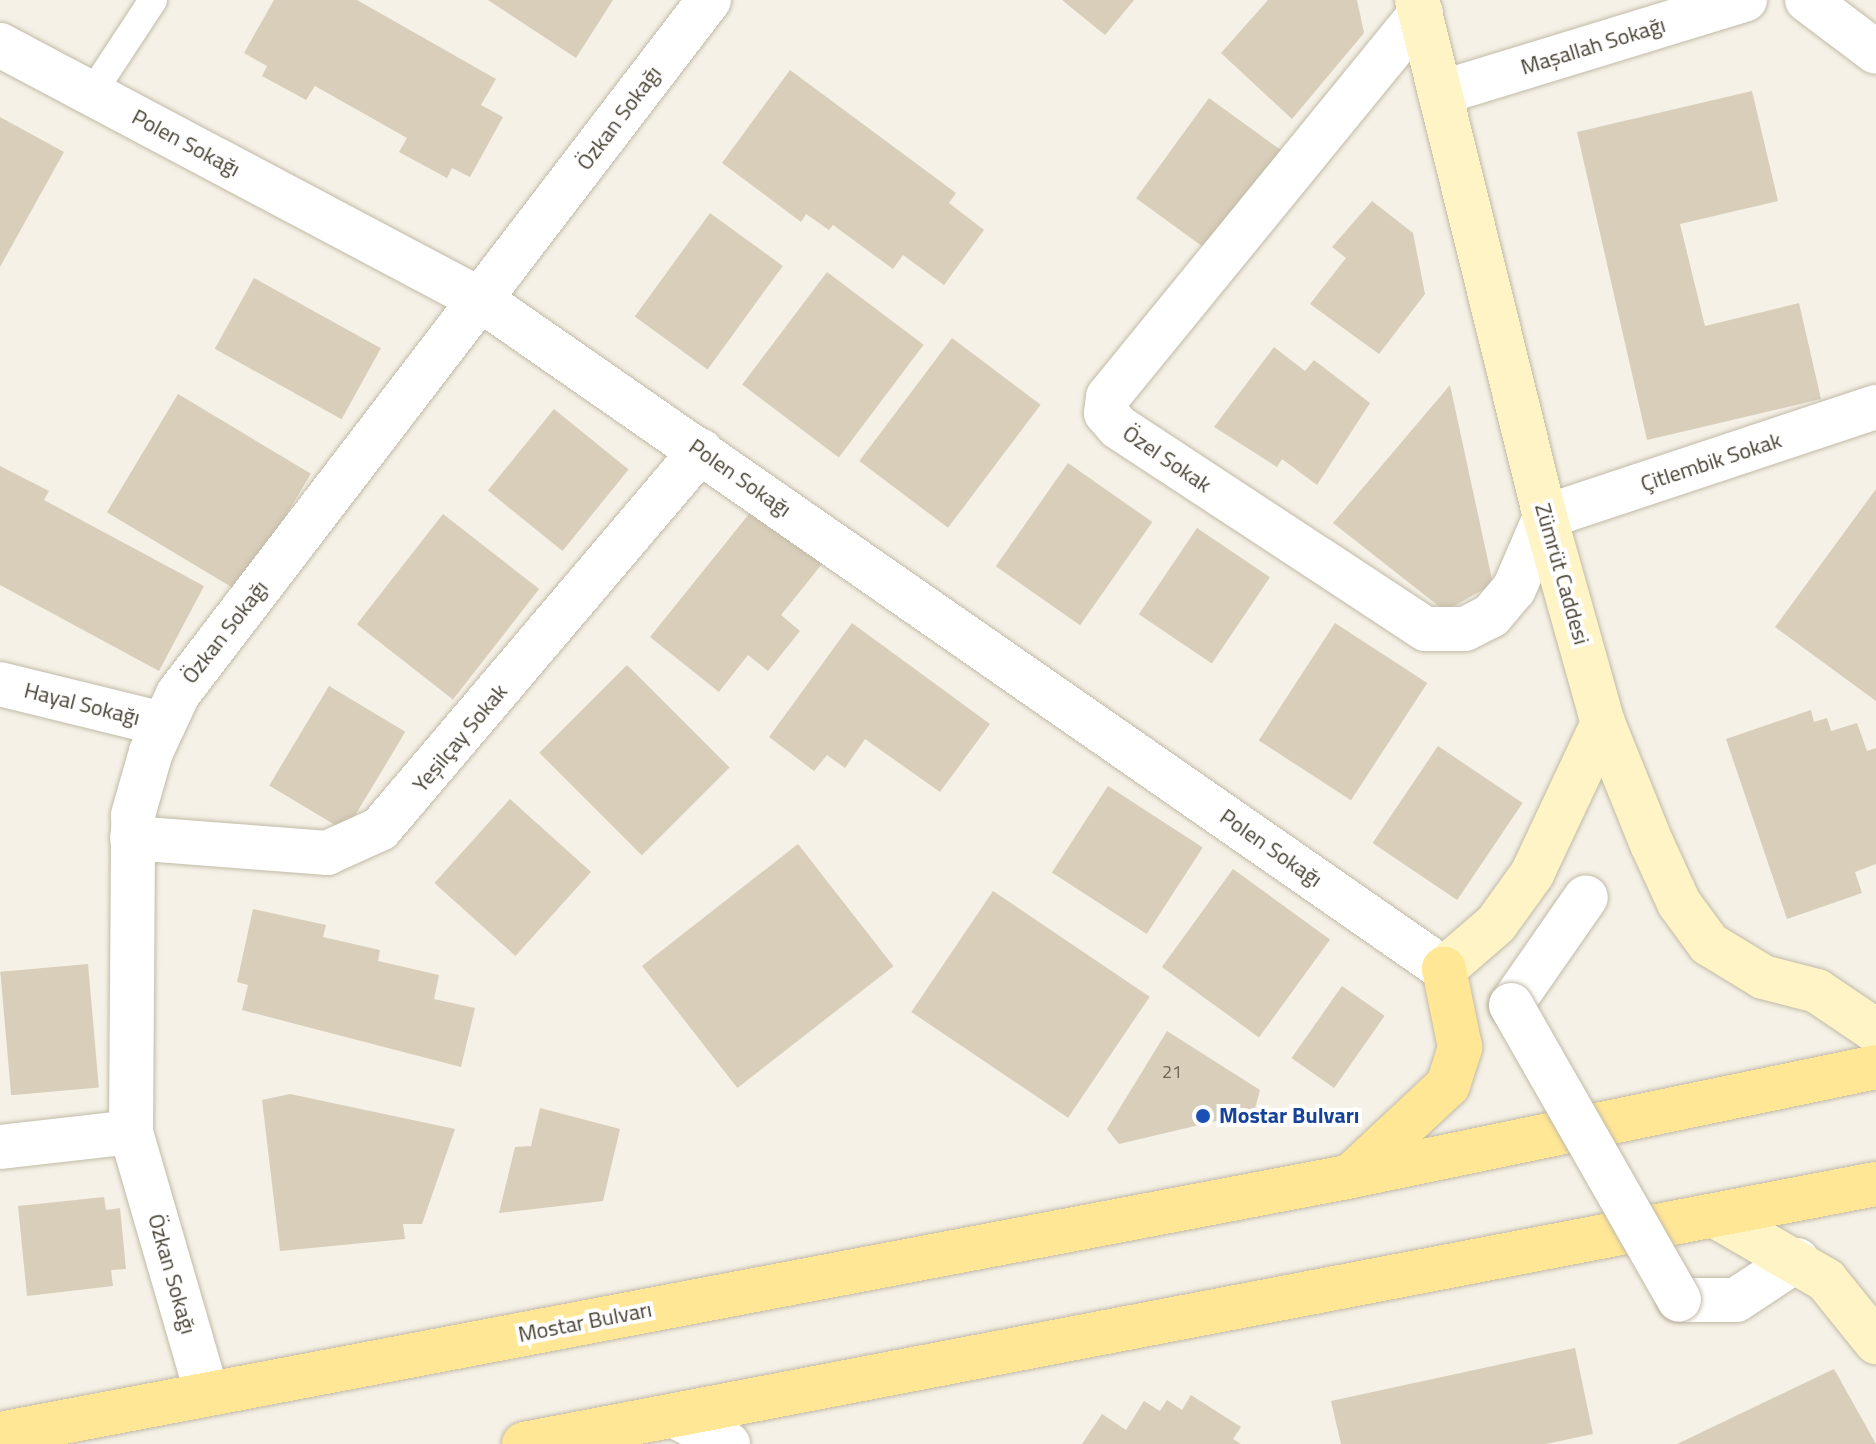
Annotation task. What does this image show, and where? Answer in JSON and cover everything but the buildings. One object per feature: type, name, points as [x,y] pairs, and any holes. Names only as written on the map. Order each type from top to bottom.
[{"type":"main road","points":[[1352,1176],[1434,1106],[1448,1085],[1460,1047],[1444,969]]},
{"type":"main road","name":"Mostar Bulvarı","points":[[0,1434],[1352,1176],[1876,1067]]},
{"type":"main road","points":[[524,1444],[1876,1184]]},
{"type":"street","name":"Özkan Sokağı","points":[[207,1394],[131,1132],[132,838],[163,724],[178,694],[709,0]]},
{"type":"street","name":"Maşallah Sokağı","points":[[1440,93],[1745,0]]},
{"type":"street","points":[[1807,0],[1876,52]]},
{"type":"street","name":"Zümrüt Caddesi","points":[[1419,6],[1545,517],[1603,723],[1679,903],[1709,944],[1763,977],[1817,991],[1876,1031]]},
{"type":"street","name":"Özel Sokak","points":[[1419,6],[1108,397],[1106,413],[1426,629],[1465,629],[1491,616],[1514,589],[1545,517]]},
{"type":"street","name":"Polen Sokağı","points":[[0,45],[481,300],[1444,969]]},
{"type":"street","name":"Çitlembik Sokak","points":[[1545,517],[1873,400]]},
{"type":"street","name":"Yeşilçay Sokak","points":[[132,838],[327,853],[380,829],[701,451]]},
{"type":"street","name":"Hayal Sokağı","points":[[0,684],[163,724]]},
{"type":"street","points":[[1444,969],[1496,924],[1532,874],[1603,723]]},
{"type":"street","points":[[1586,897],[1511,1005],[1679,1300],[1736,1300],[1797,1260]]},
{"type":"street","points":[[0,1147],[131,1132]]},
{"type":"street","points":[[1717,1217],[1797,1260],[1852,1306],[1876,1342]]},
{"type":"street","points":[[675,1416],[728,1444]]},
{"type":"lane","points":[[92,93],[153,0]]},
{"type":"place","name":"Mostar Bulvarı","points":[[1203,1116]]}]
